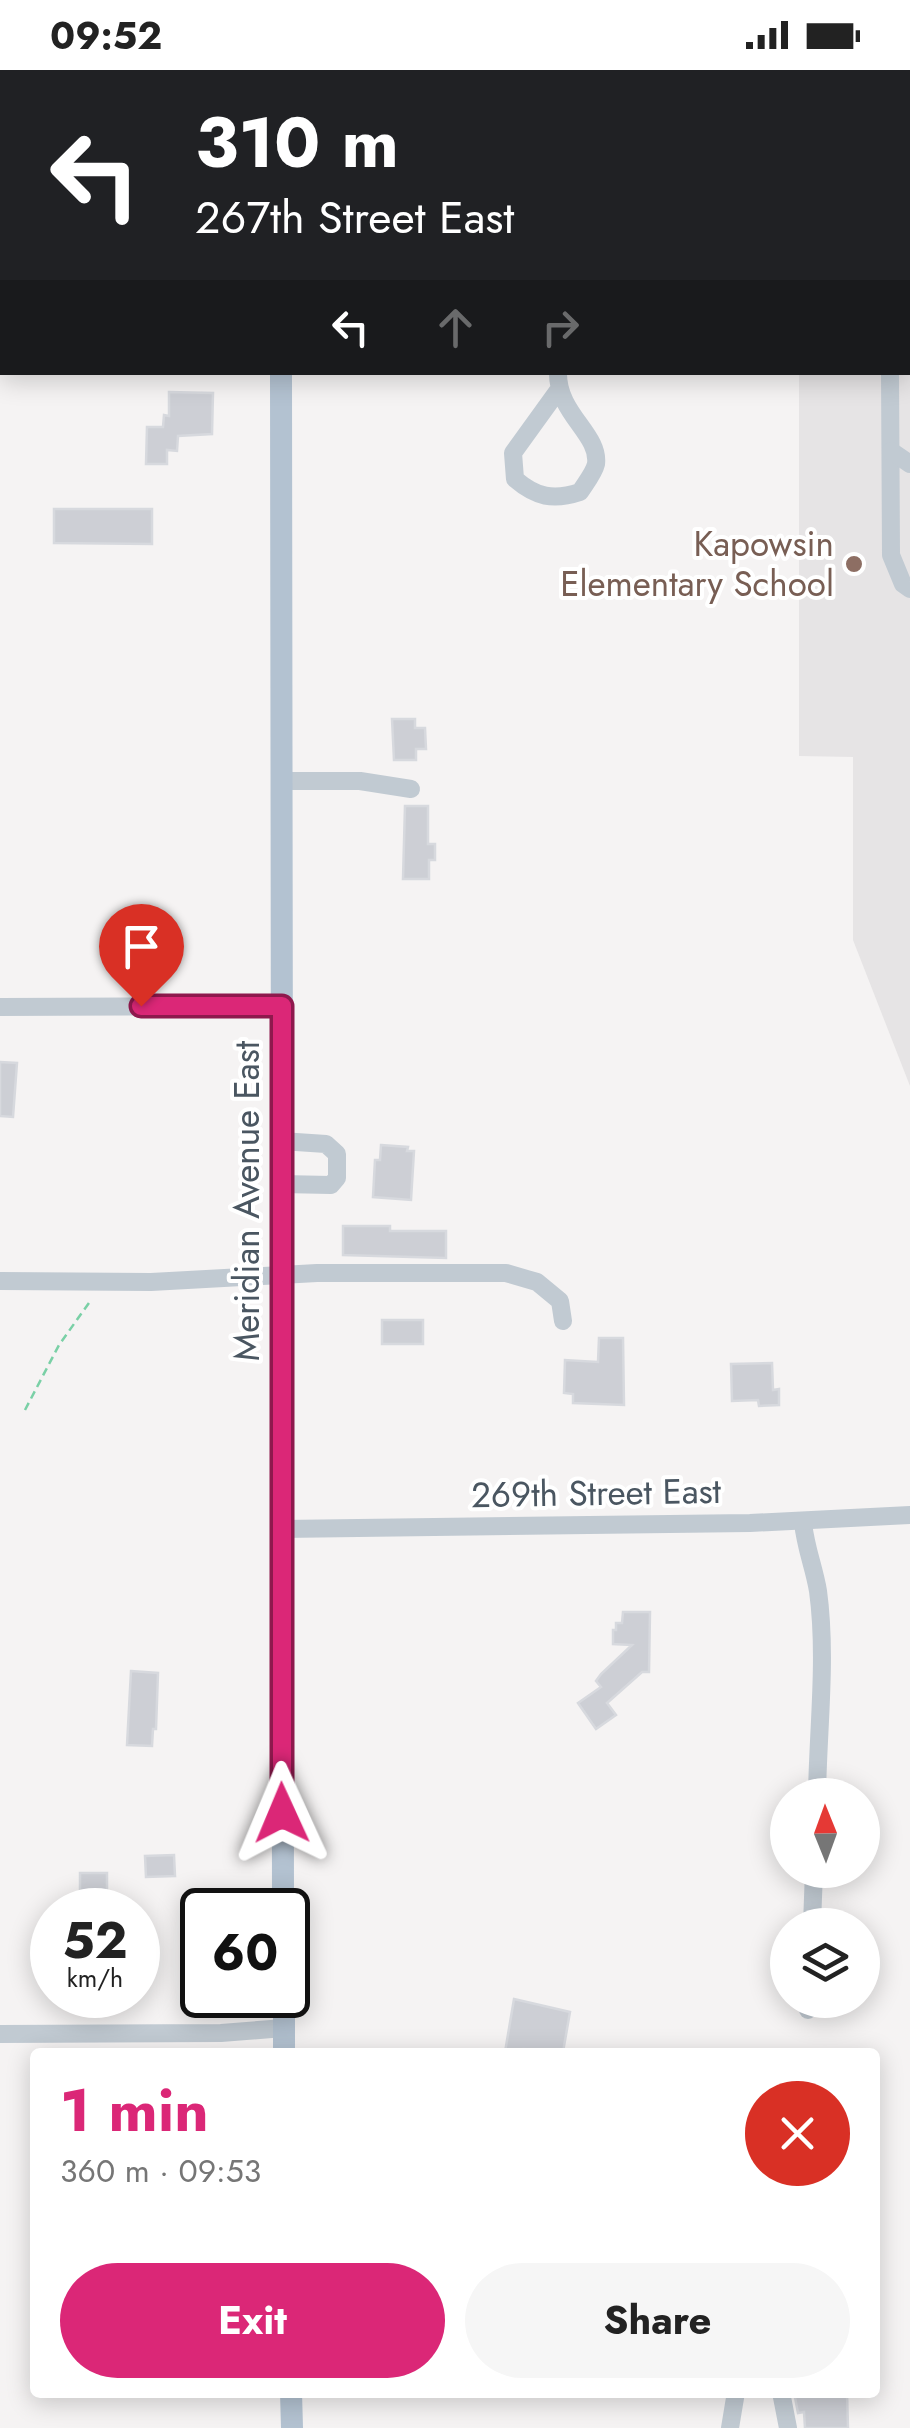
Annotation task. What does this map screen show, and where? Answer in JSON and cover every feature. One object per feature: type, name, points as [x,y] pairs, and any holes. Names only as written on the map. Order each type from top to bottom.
[{"type":"main road","name":"Meridian Avenue East","points":[[281,375],[284,1888]]},
{"type":"main road","points":[[284,2018],[284,2048]]},
{"type":"main road","points":[[291,2398],[292,2428]]},
{"type":"street","points":[[890,375],[890,555],[903,584],[910,589]]},
{"type":"street","points":[[558,382],[570,416],[593,444],[596,466],[580,492],[558,499],[531,493],[514,479],[513,454],[558,382]]},
{"type":"street","points":[[891,451],[910,464]]},
{"type":"street","points":[[283,781],[360,781],[410,789]]},
{"type":"street","points":[[0,1007],[282,1006]]},
{"type":"street","points":[[281,1142],[326,1144],[337,1154],[337,1178],[331,1185],[281,1184]]},
{"type":"street","points":[[0,1281],[506,1272],[537,1282],[560,1302],[563,1322]]},
{"type":"street","name":"269th Street East","points":[[282,1528],[803,1522],[910,1516]]},
{"type":"street","points":[[803,1522],[804,1543],[818,1591],[821,1634],[817,1778]]},
{"type":"street","points":[[0,2034],[221,2034],[284,2028]]},
{"type":"street","points":[[730,2428],[735,2398]]},
{"type":"street","points":[[782,2398],[788,2428]]},
{"type":"path","points":[[25,1410],[59,1346],[104,1282]]},
{"type":"shaded area","name":"Kapowsin Elementary School","points":[[799,375],[910,375],[910,1086],[853,940],[853,757],[799,756]]},
{"type":"building","points":[[169,392],[213,393],[212,434],[178,436],[177,451],[167,450],[167,464],[146,464],[147,427],[163,427],[164,415],[169,416]]},
{"type":"building","points":[[54,509],[152,509],[152,544],[54,543]]},
{"type":"building","points":[[392,719],[415,719],[415,728],[425,728],[426,749],[416,749],[416,760],[394,760]]},
{"type":"building","points":[[405,806],[428,806],[428,844],[435,844],[435,860],[429,860],[429,879],[403,879]]},
{"type":"building","points":[[0,1062],[17,1063],[13,1117],[0,1116]]},
{"type":"building","points":[[381,1145],[414,1151],[411,1200],[373,1197],[375,1160],[380,1160]]},
{"type":"building","points":[[343,1226],[446,1231],[446,1258],[343,1255]]},
{"type":"building","points":[[382,1320],[423,1320],[423,1344],[382,1344]]},
{"type":"building","points":[[599,1338],[623,1338],[624,1405],[573,1403],[573,1394],[564,1393],[565,1360],[598,1362]]},
{"type":"building","points":[[772,1363],[773,1390],[779,1389],[779,1405],[759,1406],[758,1400],[732,1401],[731,1364]]},
{"type":"building","points":[[623,1612],[650,1612],[649,1672],[642,1672],[607,1703],[616,1715],[596,1729],[578,1703],[601,1687],[596,1681],[601,1674],[632,1645],[613,1644],[613,1630],[616,1623],[622,1623]]},
{"type":"building","points":[[131,1671],[158,1673],[152,1746],[127,1745]]},
{"type":"building","points":[[174,1855],[175,1876],[146,1877],[145,1856]]},
{"type":"building","points":[[80,1873],[107,1873],[107,1888],[80,1888]]},
{"type":"building","points":[[514,1999],[570,2012],[564,2048],[506,2048]]},
{"type":"building","points":[[795,2398],[847,2398],[848,2428],[805,2428],[804,2412],[798,2413]]},
{"type":"place","name":"Kapowsin Elementary School","points":[[854,564]]},
{"type":"route","points":[[141,1006],[282,1006],[282,1813]]}]
